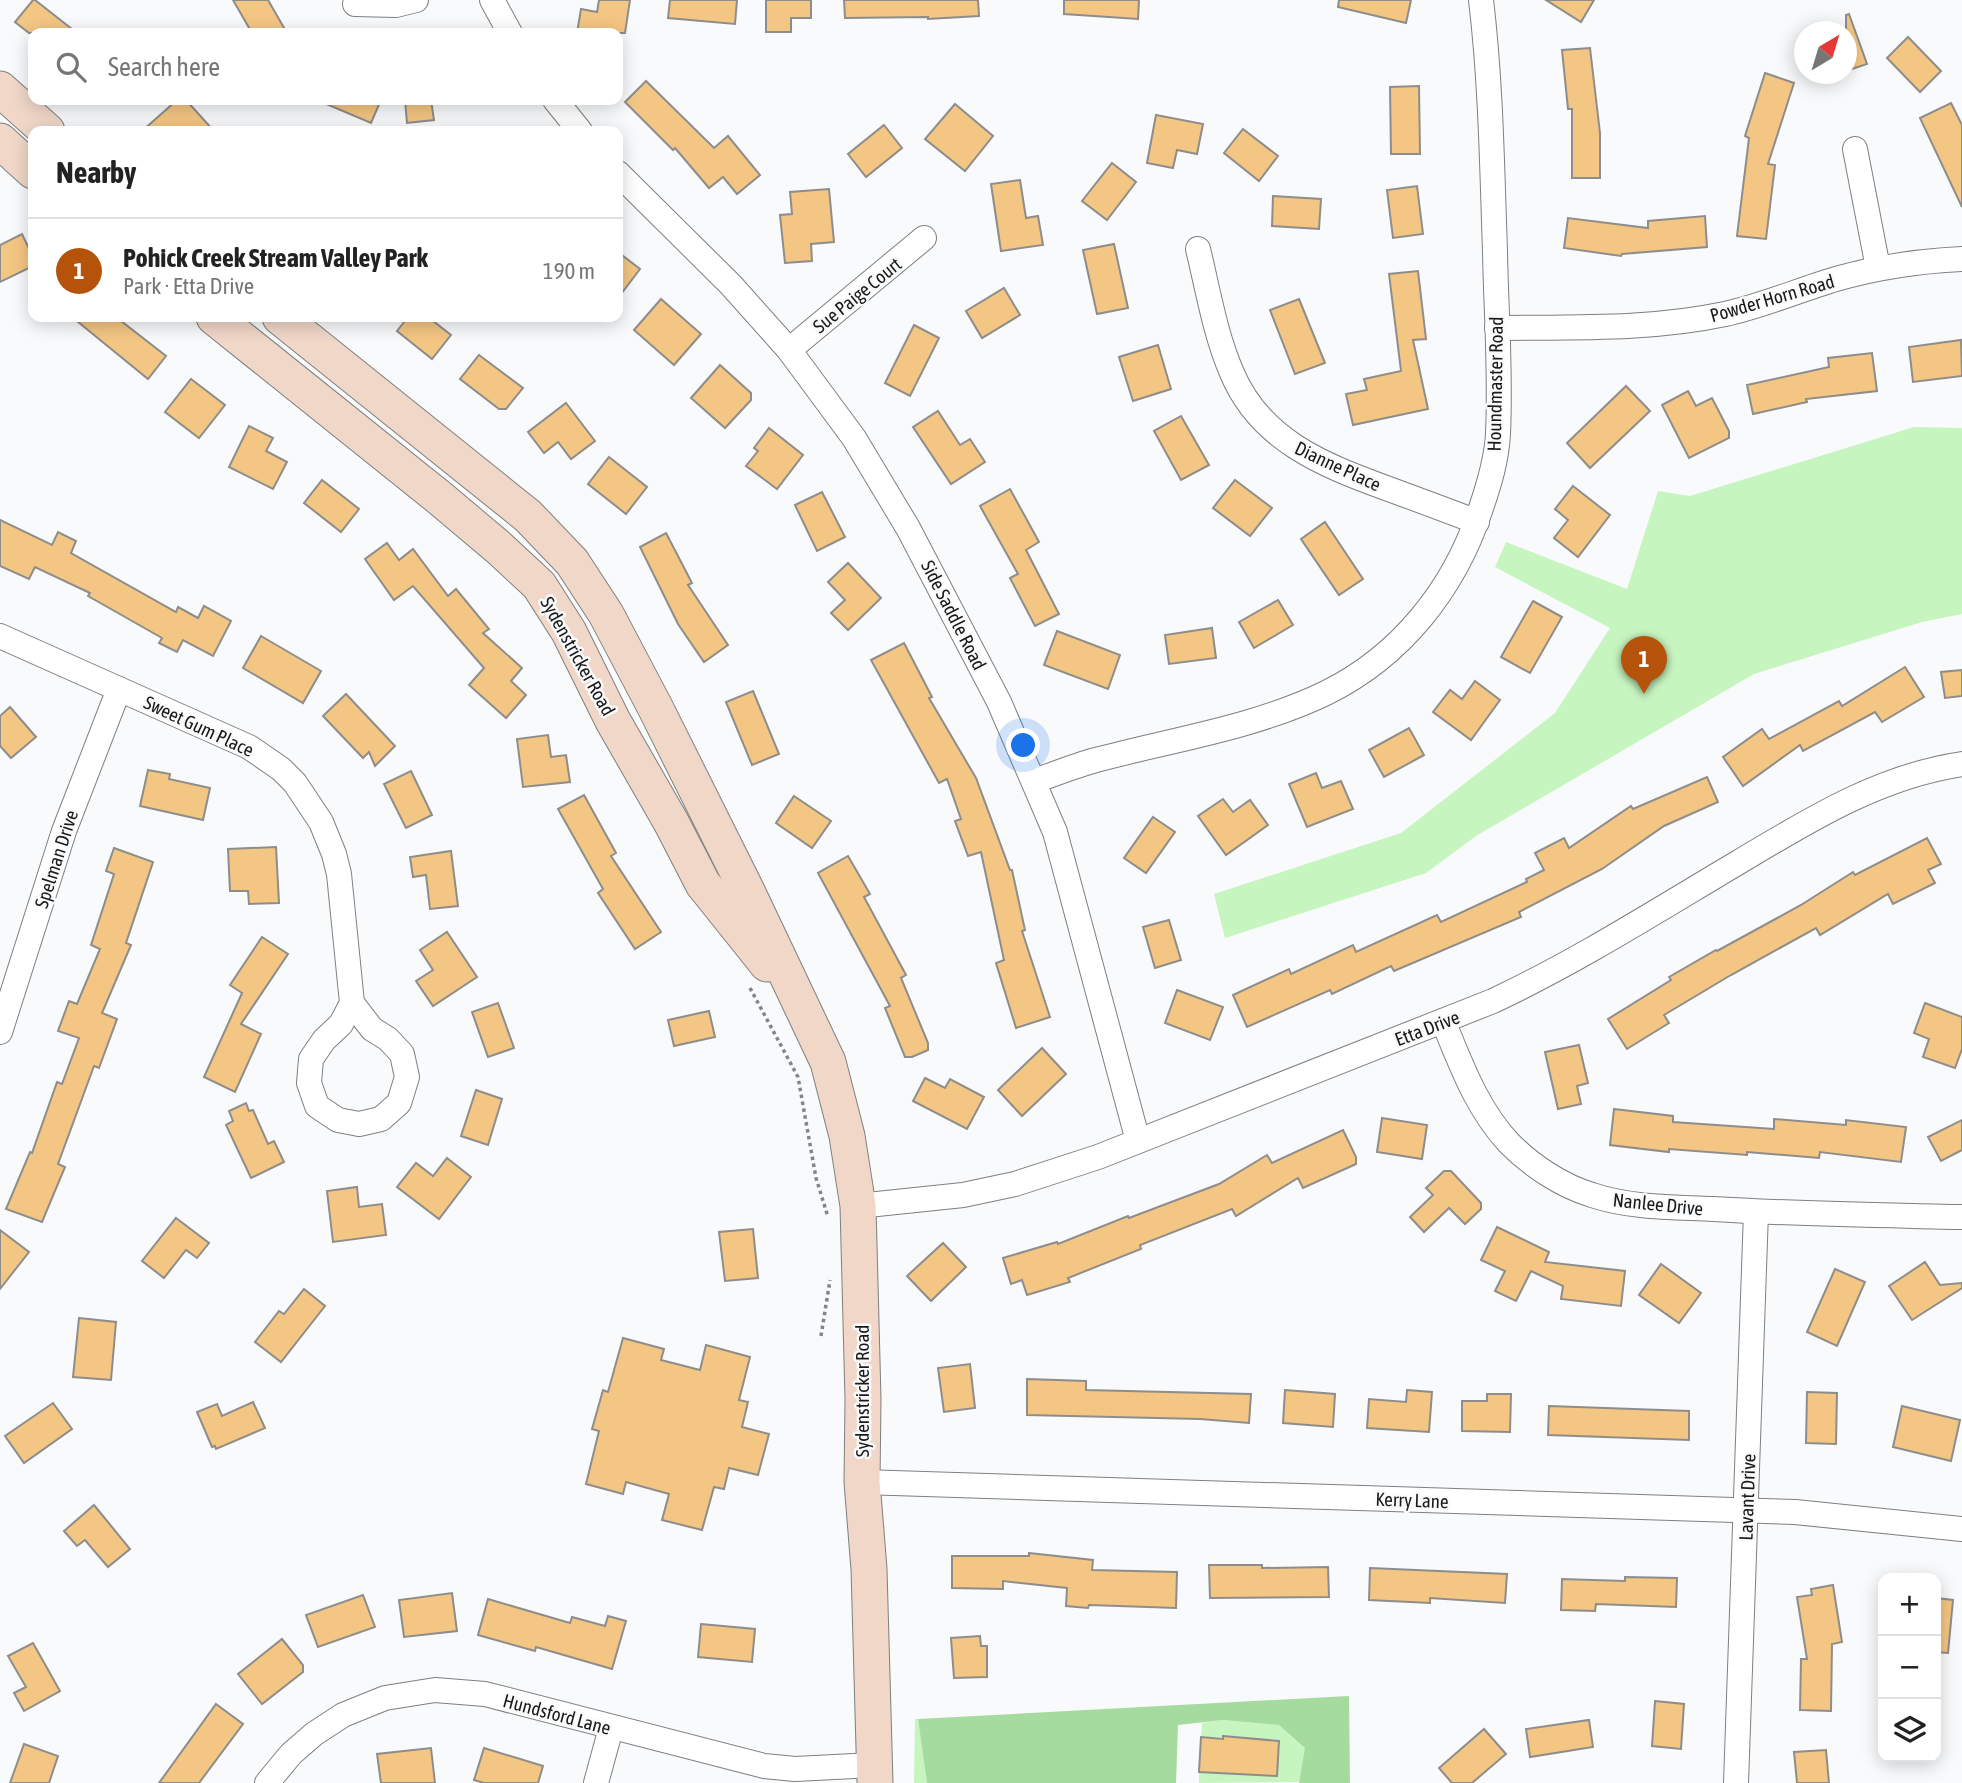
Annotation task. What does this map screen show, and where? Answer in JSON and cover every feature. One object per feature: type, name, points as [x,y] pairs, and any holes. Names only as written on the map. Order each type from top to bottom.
[{"type":"main road","points":[[0,89],[41,126]]},
{"type":"main road","points":[[0,141],[28,166]]},
{"type":"main road","name":"Sydenstricker Road","points":[[220,322],[470,523],[539,585],[569,632],[613,721],[703,884],[802,1008]]},
{"type":"main road","name":"Sydenstricker Road","points":[[286,322],[518,508],[572,562],[607,614],[655,707],[828,1062],[847,1136],[844,1213],[863,1399],[862,1482],[869,1569],[875,1774]]},
{"type":"street","points":[[355,4],[396,5],[416,0]]},
{"type":"street","points":[[492,0],[507,28]]},
{"type":"street","name":"Houndmaster Road","points":[[1034,781],[1096,760],[1239,724],[1296,706],[1355,677],[1402,639],[1429,610],[1452,577],[1477,522],[1494,465],[1498,433],[1490,106],[1482,0]]},
{"type":"street","points":[[559,105],[576,126]]},
{"type":"street","points":[[1855,149],[1878,268]]},
{"type":"street","name":"Side Saddle Road","points":[[623,178],[731,285],[789,350],[854,438],[908,528],[999,702],[1064,858],[1138,1141]]},
{"type":"street","name":"Sue Paige Court","points":[[789,350],[924,238]]},
{"type":"street","name":"Dianne Place","points":[[1198,249],[1231,372],[1258,416],[1280,438],[1319,462],[1477,522]]},
{"type":"street","name":"Powder Horn Road","points":[[1497,328],[1615,327],[1699,319],[1729,313],[1878,268],[1921,261],[1962,259]]},
{"type":"street","name":"Sweet Gum Place","points":[[0,636],[249,747],[281,769],[309,802],[327,835],[339,874],[352,1003]]},
{"type":"street","name":"Spelman Drive","points":[[0,1032],[64,831],[119,689]]},
{"type":"street","name":"Etta Drive","points":[[844,1213],[963,1195],[1015,1184],[1138,1141],[1493,1002],[1542,978],[1818,814],[1887,783],[1920,772],[1962,764]]},
{"type":"street","points":[[352,1003],[372,1029],[388,1039],[402,1054],[407,1077],[399,1103],[381,1119],[359,1124],[338,1120],[317,1106],[309,1083],[311,1059],[324,1040],[341,1024],[352,1003]]},
{"type":"street","name":"Nanlee Drive","points":[[1444,1021],[1474,1095],[1487,1115],[1521,1154],[1554,1178],[1591,1195],[1628,1205],[1756,1212],[1962,1217]]},
{"type":"street","name":"Lavant Drive","points":[[1736,1783],[1756,1212]]},
{"type":"street","name":"Kerry Lane","points":[[862,1482],[1795,1512],[1962,1529]]},
{"type":"street","name":"Hundsford Lane","points":[[267,1783],[291,1754],[314,1734],[343,1715],[370,1703],[415,1691],[458,1690],[485,1694],[764,1766],[875,1774]]},
{"type":"street","points":[[596,1783],[611,1728]]},
{"type":"path","points":[[747,982],[797,1077],[817,1178],[844,1213]]},
{"type":"path","points":[[821,1336],[830,1279]]},
{"type":"green space","points":[[1914,427],[1962,428],[1962,614],[1922,622],[1754,674],[1476,836],[1426,873],[1225,938],[1214,894],[1401,833],[1555,713],[1610,628],[1495,567],[1506,542],[1627,589],[1658,491],[1690,496]]},
{"type":"green space","points":[[1349,1696],[1350,1783],[1299,1783],[1305,1748],[1279,1725],[1223,1720],[1178,1725],[1176,1783],[927,1783],[918,1719]]},
{"type":"green space","points":[[915,1719],[918,1719],[927,1783],[914,1783]]},
{"type":"green space","points":[[1223,1720],[1279,1725],[1306,1748],[1299,1782],[1199,1783],[1199,1772],[1277,1775],[1279,1742],[1258,1738],[1201,1737],[1202,1723]]},
{"type":"building","points":[[35,0],[71,28],[28,28],[28,32],[15,22]]},
{"type":"building","points":[[233,0],[268,0],[284,28],[249,28]]},
{"type":"building","points":[[599,0],[630,0],[625,33],[623,28],[578,28],[581,9],[597,12]]},
{"type":"building","points":[[670,0],[737,0],[735,24],[668,18]]},
{"type":"building","points":[[766,0],[811,0],[811,18],[791,18],[791,32],[766,32]]},
{"type":"building","points":[[844,0],[978,0],[979,16],[928,19],[845,18]]},
{"type":"building","points":[[1064,0],[1139,0],[1138,19],[1064,14]]},
{"type":"building","points":[[1339,0],[1411,0],[1406,23],[1338,7]]},
{"type":"building","points":[[1546,0],[1594,0],[1581,22]]},
{"type":"building","points":[[1857,36],[1867,64],[1857,67]]},
{"type":"building","points":[[1908,37],[1941,71],[1920,92],[1887,58]]},
{"type":"building","points":[[1590,48],[1600,133],[1600,178],[1572,178],[1572,109],[1568,109],[1562,50]]},
{"type":"building","points":[[1765,73],[1794,83],[1768,164],[1775,165],[1766,239],[1737,236],[1749,138],[1745,136]]},
{"type":"building","points":[[646,81],[714,148],[728,136],[760,175],[737,194],[723,177],[709,188],[675,148],[673,150],[625,102]]},
{"type":"building","points":[[1419,86],[1420,154],[1391,154],[1390,87]]},
{"type":"building","points":[[1951,103],[1962,125],[1962,207],[1920,118]]},
{"type":"building","points":[[955,104],[993,136],[965,171],[925,139]]},
{"type":"building","points":[[171,105],[191,105],[209,126],[148,126]]},
{"type":"building","points":[[329,105],[379,105],[371,123]]},
{"type":"building","points":[[405,105],[432,105],[434,120],[407,123]]},
{"type":"building","points":[[1156,115],[1203,124],[1197,154],[1177,150],[1173,168],[1147,163]]},
{"type":"building","points":[[884,125],[902,148],[866,177],[848,154]]},
{"type":"building","points":[[1243,129],[1278,156],[1259,181],[1224,153]]},
{"type":"building","points":[[1112,163],[1136,182],[1107,220],[1082,201]]},
{"type":"building","points":[[1020,180],[1026,218],[1038,216],[1043,245],[1001,251],[991,184]]},
{"type":"building","points":[[1417,186],[1423,234],[1393,238],[1387,190]]},
{"type":"building","points":[[829,189],[834,242],[811,244],[812,261],[785,263],[780,215],[792,214],[790,192]]},
{"type":"building","points":[[1273,196],[1321,199],[1319,229],[1272,226]]},
{"type":"building","points":[[1705,216],[1707,247],[1621,256],[1564,248],[1568,218],[1648,228],[1648,221]]},
{"type":"building","points":[[22,234],[28,247],[28,268],[0,282],[0,245]]},
{"type":"building","points":[[1114,244],[1128,308],[1097,314],[1083,250]]},
{"type":"building","points":[[623,256],[640,269],[623,291]]},
{"type":"building","points":[[1418,271],[1426,339],[1413,340],[1428,409],[1353,425],[1346,394],[1367,390],[1364,379],[1401,371],[1389,274]]},
{"type":"building","points":[[1004,288],[1020,315],[982,338],[966,311]]},
{"type":"building","points":[[661,299],[701,334],[674,365],[634,330]]},
{"type":"building","points":[[1299,299],[1325,363],[1295,374],[1270,310]]},
{"type":"building","points":[[78,322],[122,322],[166,356],[148,379]]},
{"type":"building","points":[[404,322],[434,322],[451,335],[432,359],[397,331]]},
{"type":"building","points":[[914,325],[939,338],[910,396],[885,383]]},
{"type":"building","points":[[1961,340],[1962,376],[1913,382],[1909,347]]},
{"type":"building","points":[[1158,345],[1171,389],[1133,401],[1119,357]]},
{"type":"building","points":[[1872,353],[1877,391],[1806,399],[1807,402],[1753,414],[1747,385],[1829,367],[1828,358]]},
{"type":"building","points":[[479,355],[523,388],[506,409],[499,409],[460,379]]},
{"type":"building","points":[[720,365],[751,393],[751,400],[725,428],[691,398]]},
{"type":"building","points":[[191,379],[225,405],[199,438],[165,412]]},
{"type":"building","points":[[1626,386],[1650,411],[1590,468],[1567,443]]},
{"type":"building","points":[[1688,391],[1696,406],[1712,398],[1729,431],[1729,438],[1689,458],[1662,405]]},
{"type":"building","points":[[566,403],[595,441],[571,459],[558,442],[544,453],[528,432]]},
{"type":"building","points":[[938,411],[960,445],[970,439],[985,462],[951,484],[913,427]]},
{"type":"building","points":[[1181,416],[1209,465],[1181,480],[1154,431]]},
{"type":"building","points":[[249,426],[273,438],[266,451],[287,462],[273,489],[229,467]]},
{"type":"building","points":[[769,428],[803,455],[777,489],[746,466],[758,451],[754,448]]},
{"type":"building","points":[[609,457],[647,487],[626,514],[588,484]]},
{"type":"building","points":[[322,480],[359,509],[341,532],[304,503]]},
{"type":"building","points":[[1235,480],[1272,508],[1250,536],[1213,508]]},
{"type":"building","points":[[1573,486],[1610,515],[1578,557],[1554,538],[1568,520],[1555,509]]},
{"type":"building","points":[[1010,489],[1039,542],[1026,550],[1059,614],[1035,626],[1010,578],[1018,574],[980,506]]},
{"type":"building","points":[[822,492],[845,537],[817,551],[795,505]]},
{"type":"building","points":[[0,520],[52,545],[58,532],[76,541],[71,553],[176,612],[178,607],[198,618],[204,606],[231,621],[213,656],[183,640],[177,652],[159,643],[162,638],[88,596],[90,593],[35,567],[29,579],[0,566]]},
{"type":"building","points":[[1325,522],[1363,579],[1339,595],[1301,539]]},
{"type":"building","points":[[666,533],[692,583],[688,585],[728,645],[704,662],[678,624],[640,547]]},
{"type":"building","points":[[387,543],[399,560],[413,549],[448,596],[456,589],[489,629],[483,633],[522,668],[511,681],[526,695],[506,718],[469,685],[484,668],[413,586],[394,600],[365,559]]},
{"type":"building","points":[[848,563],[881,598],[848,630],[831,613],[845,600],[828,582]]},
{"type":"building","points":[[1278,600],[1293,625],[1254,648],[1239,622]]},
{"type":"building","points":[[1533,601],[1562,617],[1530,673],[1501,657]]},
{"type":"building","points":[[1212,628],[1216,658],[1169,664],[1165,635]]},
{"type":"building","points":[[1057,631],[1120,655],[1108,689],[1044,665]]},
{"type":"building","points":[[261,636],[321,671],[303,703],[243,668]]},
{"type":"building","points":[[904,643],[932,697],[929,698],[976,778],[1012,870],[1025,930],[1022,931],[1050,1017],[1016,1028],[996,963],[1004,960],[981,852],[968,856],[955,821],[961,819],[947,779],[939,783],[871,660]]},
{"type":"building","points":[[1905,667],[1924,697],[1882,722],[1875,712],[1803,751],[1800,745],[1743,786],[1723,757],[1762,729],[1769,739],[1839,701],[1842,706]]},
{"type":"building","points":[[1962,670],[1962,696],[1945,698],[1941,672]]},
{"type":"building","points":[[1475,681],[1500,700],[1471,740],[1433,712],[1450,690],[1462,699]]},
{"type":"building","points":[[753,691],[779,754],[752,765],[726,702]]},
{"type":"building","points":[[346,694],[395,746],[375,766],[369,752],[363,758],[323,716]]},
{"type":"building","points":[[10,707],[36,737],[11,758],[0,746],[0,716]]},
{"type":"building","points":[[1409,728],[1424,755],[1384,777],[1369,750]]},
{"type":"building","points":[[548,735],[551,757],[566,755],[570,782],[523,787],[517,739]]},
{"type":"building","points":[[148,770],[170,774],[169,779],[210,788],[203,820],[140,806]]},
{"type":"building","points":[[411,771],[432,815],[406,828],[384,784]]},
{"type":"building","points":[[1316,773],[1322,788],[1341,781],[1353,809],[1307,827],[1289,784]]},
{"type":"building","points":[[1707,777],[1718,802],[1664,826],[1602,869],[1519,912],[1521,917],[1394,971],[1391,966],[1332,994],[1330,990],[1247,1027],[1233,995],[1289,969],[1291,974],[1353,945],[1356,952],[1437,915],[1441,922],[1527,882],[1526,879],[1544,870],[1535,853],[1564,838],[1569,848],[1631,806],[1633,809]]},
{"type":"building","points":[[584,795],[616,853],[611,856],[661,932],[635,949],[598,893],[603,889],[558,809]]},
{"type":"building","points":[[794,796],[831,821],[812,848],[776,823]]},
{"type":"building","points":[[1223,799],[1233,812],[1250,800],[1268,825],[1226,855],[1198,816]]},
{"type":"building","points":[[1153,817],[1175,832],[1146,873],[1124,858]]},
{"type":"building","points":[[1927,838],[1941,864],[1928,870],[1935,883],[1893,904],[1888,894],[1820,935],[1816,928],[1664,1015],[1669,1023],[1627,1049],[1608,1019],[1671,980],[1669,977],[1801,905],[1853,872],[1855,875]]},
{"type":"building","points":[[276,847],[279,903],[249,904],[248,891],[230,891],[228,849]]},
{"type":"building","points":[[114,848],[153,862],[126,943],[131,945],[102,1013],[117,1019],[99,1068],[94,1066],[58,1164],[65,1167],[42,1222],[6,1209],[30,1152],[32,1153],[57,1082],[62,1084],[79,1038],[58,1031],[69,1001],[77,1004],[100,949],[91,945],[114,874],[106,871]]},
{"type":"building","points":[[451,851],[458,906],[430,909],[426,875],[413,877],[410,857]]},
{"type":"building","points":[[848,856],[870,894],[864,897],[906,975],[901,978],[928,1043],[928,1050],[912,1057],[905,1057],[885,1008],[890,1006],[818,873]]},
{"type":"building","points":[[1169,920],[1181,960],[1155,968],[1143,927]]},
{"type":"building","points":[[447,932],[477,977],[433,1006],[416,981],[433,970],[420,950]]},
{"type":"building","points":[[262,937],[288,954],[241,1024],[261,1034],[235,1092],[204,1077],[242,993],[230,985]]},
{"type":"building","points":[[1177,990],[1223,1007],[1210,1040],[1165,1023]]},
{"type":"building","points":[[498,1003],[514,1048],[488,1057],[472,1012]]},
{"type":"building","points":[[1925,1003],[1962,1017],[1962,1049],[1955,1068],[1923,1057],[1929,1039],[1914,1033]]},
{"type":"building","points":[[709,1011],[715,1037],[674,1046],[668,1020]]},
{"type":"building","points":[[1579,1045],[1588,1083],[1577,1086],[1581,1104],[1558,1109],[1545,1052]]},
{"type":"building","points":[[1042,1048],[1066,1074],[1022,1116],[998,1090]]},
{"type":"building","points":[[925,1078],[945,1088],[950,1079],[984,1097],[967,1129],[913,1101]]},
{"type":"building","points":[[476,1090],[502,1099],[488,1145],[461,1136]]},
{"type":"building","points":[[246,1103],[249,1111],[253,1110],[268,1144],[274,1141],[284,1162],[251,1178],[226,1125],[233,1121],[229,1111]]},
{"type":"building","points":[[1614,1109],[1673,1116],[1673,1122],[1774,1129],[1774,1119],[1846,1125],[1846,1120],[1906,1127],[1901,1162],[1820,1152],[1819,1158],[1747,1152],[1747,1155],[1669,1149],[1669,1152],[1610,1145]]},
{"type":"building","points":[[1382,1118],[1427,1125],[1422,1159],[1377,1152]]},
{"type":"building","points":[[1962,1120],[1962,1150],[1941,1161],[1928,1137]]},
{"type":"building","points":[[1343,1130],[1356,1157],[1356,1164],[1303,1188],[1298,1178],[1236,1216],[1232,1209],[1140,1245],[1141,1249],[1068,1278],[1070,1282],[1027,1295],[1022,1280],[1011,1284],[1003,1258],[1057,1242],[1058,1244],[1128,1216],[1129,1218],[1219,1184],[1267,1155],[1272,1163]]},
{"type":"building","points":[[447,1158],[471,1177],[439,1219],[397,1187],[416,1163],[433,1176]]},
{"type":"building","points":[[1444,1171],[1451,1171],[1481,1203],[1481,1209],[1465,1224],[1449,1208],[1424,1232],[1410,1217],[1433,1195],[1426,1188]]},
{"type":"building","points":[[357,1187],[359,1207],[382,1204],[386,1235],[333,1242],[327,1191]]},
{"type":"building","points":[[176,1218],[209,1243],[197,1258],[186,1250],[164,1278],[142,1261]]},
{"type":"building","points":[[1497,1227],[1549,1252],[1545,1262],[1625,1271],[1621,1306],[1561,1299],[1563,1286],[1531,1271],[1516,1301],[1495,1291],[1505,1271],[1481,1260]]},
{"type":"building","points":[[753,1229],[758,1278],[725,1281],[719,1232]]},
{"type":"building","points":[[0,1230],[29,1252],[0,1289]]},
{"type":"building","points":[[943,1243],[966,1267],[931,1301],[907,1276]]},
{"type":"building","points":[[1925,1262],[1940,1285],[1962,1283],[1962,1288],[1912,1320],[1889,1286]]},
{"type":"building","points":[[1661,1264],[1701,1293],[1679,1323],[1639,1295]]},
{"type":"building","points":[[1835,1269],[1865,1282],[1837,1346],[1807,1332]]},
{"type":"building","points":[[304,1289],[325,1306],[281,1362],[255,1342],[279,1311],[284,1314]]},
{"type":"building","points":[[79,1318],[116,1322],[111,1380],[73,1377]]},
{"type":"building","points":[[623,1338],[664,1349],[661,1360],[700,1370],[706,1345],[750,1357],[739,1400],[748,1402],[742,1427],[769,1434],[758,1475],[729,1468],[724,1489],[714,1487],[702,1530],[662,1520],[669,1494],[626,1482],[623,1494],[586,1484],[599,1431],[592,1429],[603,1390],[608,1392]]},
{"type":"building","points":[[970,1364],[975,1408],[944,1412],[938,1368]]},
{"type":"building","points":[[1027,1379],[1086,1381],[1086,1390],[1251,1394],[1249,1423],[1200,1419],[1027,1415]]},
{"type":"building","points":[[1285,1390],[1335,1394],[1333,1427],[1283,1423]]},
{"type":"building","points":[[1407,1390],[1432,1392],[1429,1432],[1367,1428],[1369,1399],[1406,1402]]},
{"type":"building","points":[[1807,1392],[1837,1393],[1836,1444],[1806,1443]]},
{"type":"building","points":[[1487,1394],[1511,1394],[1510,1432],[1462,1431],[1462,1401],[1487,1401]]},
{"type":"building","points":[[253,1402],[265,1428],[216,1449],[215,1446],[212,1447],[197,1412],[217,1404],[222,1416]]},
{"type":"building","points":[[53,1403],[72,1429],[24,1463],[5,1436]]},
{"type":"building","points":[[1549,1406],[1689,1411],[1689,1440],[1548,1435]]},
{"type":"building","points":[[1902,1406],[1960,1420],[1951,1461],[1893,1447]]},
{"type":"building","points":[[94,1505],[130,1549],[108,1567],[85,1540],[77,1546],[64,1531]]},
{"type":"building","points":[[1029,1553],[1093,1560],[1092,1570],[1177,1572],[1176,1608],[1066,1606],[1067,1588],[1003,1581],[1003,1589],[952,1588],[952,1556],[1029,1556]]},
{"type":"building","points":[[1209,1565],[1262,1565],[1262,1568],[1328,1567],[1329,1597],[1210,1598]]},
{"type":"building","points":[[1370,1568],[1507,1574],[1505,1603],[1430,1598],[1430,1603],[1369,1600]]},
{"type":"building","points":[[1625,1577],[1677,1578],[1676,1607],[1596,1604],[1595,1611],[1561,1610],[1562,1579],[1625,1581]]},
{"type":"building","points":[[1833,1585],[1842,1642],[1832,1644],[1831,1711],[1800,1710],[1801,1659],[1807,1659],[1797,1597],[1812,1595],[1811,1589]]},
{"type":"building","points":[[452,1593],[457,1631],[404,1637],[399,1600]]},
{"type":"building","points":[[363,1595],[375,1627],[318,1647],[306,1615]]},
{"type":"building","points":[[488,1599],[570,1623],[572,1617],[605,1626],[608,1616],[626,1621],[612,1669],[536,1647],[535,1651],[478,1635]]},
{"type":"building","points":[[1941,1599],[1953,1600],[1948,1653],[1941,1652]]},
{"type":"building","points":[[701,1624],[755,1629],[752,1662],[698,1657]]},
{"type":"building","points":[[980,1636],[981,1646],[987,1646],[987,1677],[954,1678],[951,1638]]},
{"type":"building","points":[[282,1639],[303,1665],[303,1672],[262,1704],[238,1674]]},
{"type":"building","points":[[33,1643],[60,1691],[24,1711],[14,1693],[26,1687],[8,1656]]},
{"type":"building","points":[[1655,1701],[1684,1704],[1681,1749],[1652,1746]]},
{"type":"building","points":[[216,1704],[243,1724],[199,1783],[159,1783]]},
{"type":"building","points":[[1589,1720],[1593,1747],[1530,1757],[1526,1729]]},
{"type":"building","points":[[1484,1729],[1506,1754],[1472,1783],[1452,1783],[1439,1768]]},
{"type":"building","points":[[1223,1736],[1279,1741],[1277,1776],[1199,1772],[1201,1737],[1223,1739]]},
{"type":"building","points":[[24,1744],[58,1756],[49,1783],[10,1783]]},
{"type":"building","points":[[431,1748],[435,1783],[381,1783],[377,1754]]},
{"type":"building","points":[[484,1748],[543,1766],[538,1783],[484,1783],[474,1780]]},
{"type":"building","points":[[1826,1750],[1829,1783],[1797,1783],[1794,1752]]},
{"type":"place","name":"Pohick Creek Stream Valley Park","points":[[1644,694]]}]
